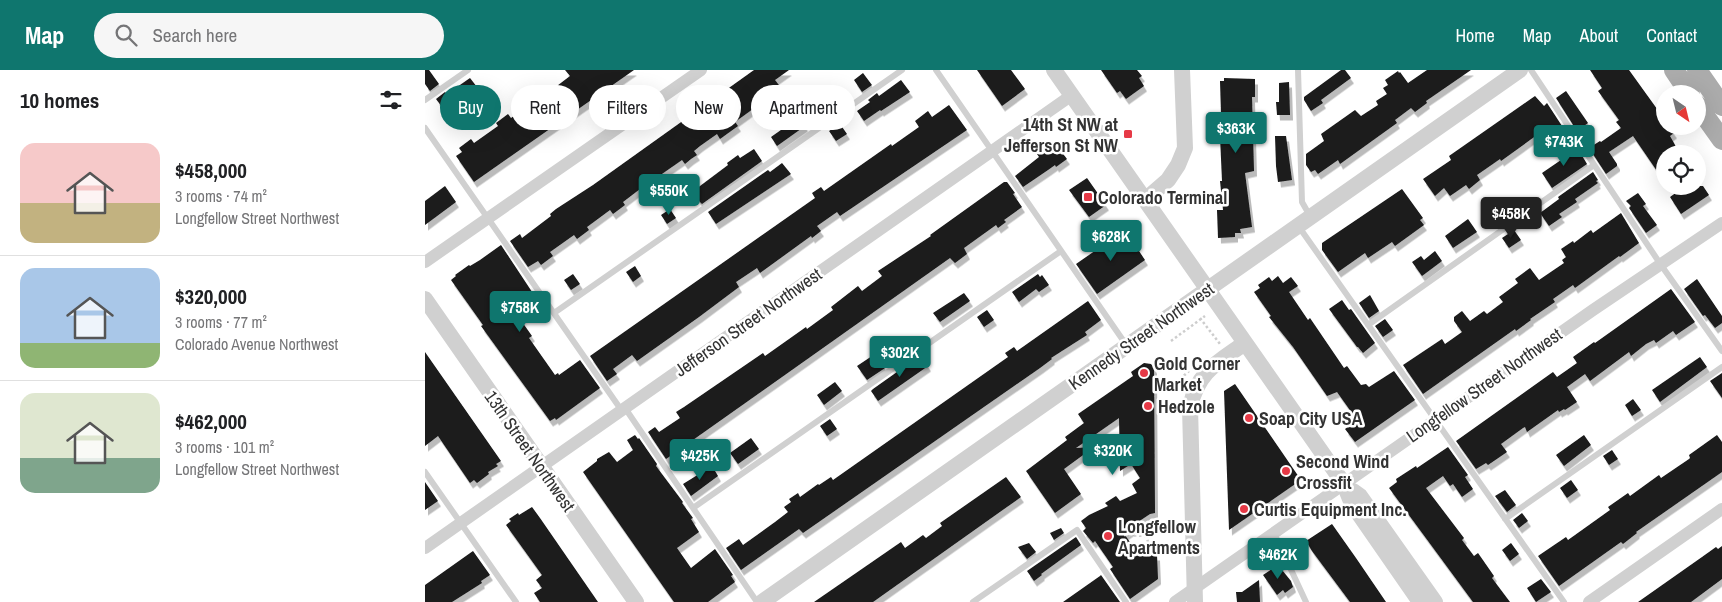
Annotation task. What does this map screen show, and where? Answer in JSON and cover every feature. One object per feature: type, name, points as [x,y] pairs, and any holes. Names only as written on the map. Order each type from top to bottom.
[{"type":"main road","points":[[1674,70],[1684,85]]},
{"type":"main road","points":[[1697,70],[1722,106]]},
{"type":"main road","points":[[1706,117],[1722,140]]},
{"type":"street","points":[[425,262],[701,70]]},
{"type":"street","points":[[1054,70],[1343,484],[1351,504],[1420,602]]},
{"type":"street","points":[[1145,200],[1167,180],[1179,165],[1185,148],[1182,70]]},
{"type":"street","name":"Kennedy Street Northwest","points":[[762,602],[1520,70]]},
{"type":"street","name":"Jefferson Street Northwest","points":[[425,548],[1072,95]]},
{"type":"street","name":"Longfellow Street Northwest","points":[[1175,602],[1195,595],[1274,533],[1343,484],[1593,310],[1722,223]]},
{"type":"street","name":"13th Street Northwest","points":[[425,300],[636,602]]},
{"type":"street","points":[[1195,595],[1190,407],[1193,392],[1207,371],[1245,342]]},
{"type":"street","points":[[1343,484],[1360,496],[1435,602]]},
{"type":"street","points":[[1589,602],[1722,509]]},
{"type":"lane","points":[[425,100],[468,70]]},
{"type":"lane","points":[[554,313],[902,70]]},
{"type":"lane","points":[[936,70],[1127,346]]},
{"type":"lane","points":[[1298,70],[1304,222],[1368,325],[1564,602]]},
{"type":"lane","points":[[1531,70],[1661,265],[1722,352]]},
{"type":"lane","points":[[425,128],[693,508],[757,602]]},
{"type":"lane","points":[[1368,325],[1594,165]]},
{"type":"lane","points":[[693,508],[1061,251]]},
{"type":"lane","points":[[1505,518],[1722,367]]},
{"type":"lane","points":[[425,472],[515,602]]},
{"type":"lane","points":[[973,602],[1077,530],[1126,602]]},
{"type":"lane","points":[[1274,533],[1306,602]]},
{"type":"path","points":[[1171,341],[1205,316]]},
{"type":"path","points":[[1201,318],[1223,347]]},
{"type":"path","points":[[1174,525],[1151,526],[1145,531],[1145,536],[1148,542],[1155,545],[1175,544]]},
{"type":"path","points":[[1124,535],[1145,536]]},
{"type":"building","points":[[425,70],[429,70],[439,84],[430,91],[425,84]]},
{"type":"building","points":[[565,70],[634,70],[613,85],[589,85],[589,102],[579,108],[579,85],[558,85],[570,76]]},
{"type":"building","points":[[754,70],[789,70],[775,80],[779,85],[751,85],[751,110],[741,118],[741,85],[733,85]]},
{"type":"building","points":[[977,70],[1011,70],[1025,89],[1002,106]]},
{"type":"building","points":[[1101,70],[1137,70],[1142,76],[1139,78],[1144,86],[1126,99],[1120,91],[1117,93]]},
{"type":"building","points":[[1341,70],[1345,70],[1351,78],[1321,100],[1323,103],[1311,111],[1304,97]]},
{"type":"building","points":[[1427,70],[1471,70],[1426,101],[1427,103],[1415,112],[1411,108],[1395,120],[1397,123],[1340,164],[1338,160],[1318,174],[1315,170],[1311,172],[1306,165],[1306,154],[1324,141],[1321,134],[1355,110],[1361,116],[1378,105],[1376,101],[1387,94],[1383,88],[1388,85],[1385,80],[1398,71],[1408,83]]},
{"type":"building","points":[[1590,70],[1629,70],[1656,108],[1656,135],[1671,135],[1670,136],[1675,145],[1656,145],[1656,170],[1633,136],[1609,152],[1617,166],[1606,174],[1589,148],[1621,128],[1616,122],[1619,120],[1598,91],[1602,88]]},
{"type":"building","points":[[863,73],[872,85],[862,92],[854,80]]},
{"type":"building","points":[[470,78],[475,85],[460,85]]},
{"type":"building","points":[[1224,78],[1255,79],[1255,97],[1252,97],[1254,171],[1245,173],[1252,227],[1240,229],[1241,233],[1235,233],[1235,237],[1218,238],[1217,210],[1223,210],[1220,181],[1222,181],[1219,114],[1221,114],[1220,81],[1224,81]]},
{"type":"building","points":[[901,80],[910,92],[864,121],[857,111],[870,102],[868,100],[877,93],[879,96]]},
{"type":"building","points":[[1289,82],[1290,115],[1277,115],[1276,102],[1279,102],[1279,83]]},
{"type":"building","points":[[1566,91],[1588,123],[1577,131],[1556,98]]},
{"type":"building","points":[[440,96],[440,104],[436,99]]},
{"type":"building","points":[[1535,96],[1544,106],[1547,103],[1562,126],[1548,136],[1545,132],[1541,132],[1501,161],[1500,159],[1477,175],[1480,180],[1469,189],[1466,185],[1450,196],[1444,188],[1435,196],[1423,179],[1451,160],[1449,156]]},
{"type":"building","points":[[949,105],[967,130],[840,216],[837,212],[817,226],[821,231],[812,238],[811,236],[760,273],[757,268],[736,282],[739,287],[637,361],[632,355],[613,369],[617,374],[607,381],[590,356],[815,198],[812,193],[821,187],[824,191],[891,144],[892,146],[919,127],[915,121],[928,111],[932,117]]},
{"type":"building","points":[[508,114],[511,118],[511,130],[548,130],[474,182],[456,156],[462,152],[459,148],[471,139],[474,143],[492,130],[501,130],[501,119]]},
{"type":"building","points":[[676,126],[676,130],[732,130],[720,139],[717,134],[694,151],[697,155],[685,164],[682,160],[659,176],[661,180],[649,189],[646,185],[623,202],[625,205],[613,214],[610,210],[587,227],[589,230],[577,239],[574,235],[550,252],[553,256],[541,265],[538,261],[528,267],[510,241],[520,234],[522,238],[551,216],[550,214],[556,209]]},
{"type":"building","points":[[781,130],[799,130],[777,146],[771,137]]},
{"type":"building","points":[[844,130],[847,134],[836,141],[829,131]]},
{"type":"building","points":[[1275,136],[1286,136],[1292,180],[1278,182]]},
{"type":"building","points":[[1050,140],[1052,144],[1054,142],[1067,159],[1023,187],[1015,176],[1039,157],[1037,154],[1040,152],[1038,149]]},
{"type":"building","points":[[1569,146],[1577,157],[1581,154],[1587,164],[1552,188],[1542,173],[1561,160],[1558,155]]},
{"type":"building","points":[[754,149],[762,161],[702,204],[692,192],[728,165],[727,163],[738,155],[740,158]]},
{"type":"building","points":[[782,163],[791,174],[716,224],[708,212],[768,170],[770,172]]},
{"type":"building","points":[[1593,172],[1598,183],[1575,199],[1577,202],[1559,214],[1562,217],[1549,226],[1540,213],[1559,199],[1558,197]]},
{"type":"building","name":"Colorado Terminal","points":[[1087,178],[1106,205],[1089,217],[1069,190]]},
{"type":"building","points":[[1004,182],[1007,182],[1015,193],[1013,194],[1022,207],[1004,220],[1006,222],[998,228],[996,225],[964,248],[967,254],[955,263],[950,258],[666,459],[648,432],[655,427],[659,432],[680,418],[676,412],[763,353],[765,356],[806,327],[807,329],[833,310],[831,307],[858,286],[862,291],[882,276],[878,271],[931,236]]},
{"type":"building","points":[[445,186],[456,202],[425,225],[425,201]]},
{"type":"building","points":[[1402,189],[1423,218],[1420,220],[1424,225],[1395,246],[1392,242],[1368,258],[1365,253],[1338,272],[1322,250],[1322,243]]},
{"type":"building","points":[[1706,190],[1709,195],[1681,214],[1670,197],[1673,195],[1706,195]]},
{"type":"building","points":[[1638,193],[1646,204],[1643,206],[1657,225],[1646,233],[1629,208],[1631,206],[1626,201]]},
{"type":"building","points":[[670,209],[676,218],[667,224],[661,215]]},
{"type":"building","points":[[1621,213],[1639,243],[1575,288],[1573,285],[1553,299],[1555,302],[1516,331],[1515,329],[1423,394],[1403,365],[1442,339],[1445,344],[1462,332],[1454,321],[1454,317],[1462,311],[1470,321],[1484,311],[1487,314],[1503,302],[1499,297],[1518,283],[1515,279],[1530,268],[1539,280],[1564,263],[1562,260],[1566,257],[1561,249],[1573,241],[1574,243],[1591,230],[1593,233]]},
{"type":"building","points":[[1468,219],[1477,232],[1453,248],[1445,236]]},
{"type":"building","points":[[1125,230],[1145,260],[1097,294],[1076,264]]},
{"type":"building","points":[[1514,230],[1521,240],[1509,248],[1502,238]]},
{"type":"building","points":[[501,245],[540,304],[520,319],[532,336],[529,338],[555,375],[558,373],[559,375],[580,360],[600,388],[556,420],[555,418],[550,421],[481,326],[483,325],[451,280],[469,265],[480,260]]},
{"type":"building","points":[[1435,251],[1442,261],[1422,276],[1412,262],[1421,256],[1424,260]]},
{"type":"building","points":[[635,266],[641,276],[633,282],[626,272]]},
{"type":"building","points":[[573,274],[580,284],[571,290],[564,280]]},
{"type":"building","points":[[1038,274],[1040,277],[1042,275],[1049,285],[1039,292],[1036,289],[1019,302],[1012,292]]},
{"type":"building","points":[[1278,276],[1283,283],[1291,277],[1298,286],[1289,292],[1308,320],[1310,318],[1344,368],[1347,366],[1361,385],[1366,384],[1369,387],[1394,371],[1415,400],[1355,442],[1345,429],[1357,420],[1337,392],[1327,396],[1293,347],[1269,317],[1271,316],[1254,292],[1260,288],[1258,285],[1269,277],[1272,281]]},
{"type":"building","points":[[1697,279],[1722,316],[1722,323],[1715,328],[1705,315],[1703,316],[1684,289]]},
{"type":"building","points":[[1671,289],[1695,322],[1676,335],[1673,331],[1656,343],[1654,340],[1646,344],[1631,356],[1629,352],[1590,381],[1585,374],[1567,387],[1577,402],[1565,410],[1559,412],[1558,410],[1527,432],[1525,427],[1523,428],[1501,444],[1507,452],[1488,465],[1486,463],[1476,469],[1456,441],[1553,372],[1557,377],[1577,363],[1573,357]]},
{"type":"building","points":[[964,293],[970,301],[940,322],[933,313]]},
{"type":"building","points":[[1370,295],[1379,311],[1369,318],[1359,303]]},
{"type":"building","points":[[1342,300],[1349,310],[1351,309],[1375,343],[1363,353],[1329,309]]},
{"type":"building","points":[[1088,301],[1101,320],[1085,332],[1087,335],[1051,358],[1040,368],[803,533],[799,529],[741,570],[726,548],[739,539],[743,545],[788,512],[784,507],[791,502],[789,499],[798,493],[800,497],[831,477],[833,480],[1008,357],[1005,353],[1014,347],[1017,351]]},
{"type":"building","points":[[987,310],[994,320],[984,327],[977,317]]},
{"type":"building","points":[[1385,319],[1393,330],[1383,337],[1375,326]]},
{"type":"building","points":[[425,352],[501,461],[496,464],[498,466],[488,472],[489,474],[477,483],[474,480],[470,483],[438,436],[425,446]]},
{"type":"building","points":[[875,354],[885,368],[867,380],[857,366]]},
{"type":"building","points":[[921,355],[928,366],[878,401],[871,391]]},
{"type":"building","points":[[1700,357],[1707,367],[1660,402],[1652,390]]},
{"type":"building","points":[[1144,363],[1151,364],[1154,368],[1155,513],[1138,522],[1140,524],[1125,535],[1139,555],[1157,555],[1158,579],[1130,599],[1110,569],[1113,567],[1095,541],[1093,543],[1083,531],[1086,528],[1081,521],[1108,506],[1105,503],[1116,496],[1120,501],[1137,493],[1132,484],[1140,478],[1131,464],[1120,471],[1119,418],[1076,448],[1094,447],[1064,469],[1081,494],[1055,513],[1026,471],[1067,440],[1065,437],[1084,423],[1078,414],[1133,376],[1131,372]]},
{"type":"building","points":[[1722,373],[1722,398],[1710,381]]},
{"type":"building","points":[[835,382],[842,391],[824,405],[817,395]]},
{"type":"building","points":[[1235,384],[1301,480],[1229,530],[1224,391]]},
{"type":"building","points":[[1633,399],[1641,410],[1632,416],[1625,405]]},
{"type":"building","points":[[830,419],[837,429],[827,436],[820,426]]},
{"type":"building","points":[[635,435],[639,438],[657,464],[656,466],[683,502],[699,532],[677,548],[691,568],[715,549],[733,575],[731,576],[735,582],[708,602],[674,602],[583,472],[597,459],[609,452],[617,462],[633,450],[627,440]]},
{"type":"building","points":[[1584,435],[1591,445],[1564,466],[1556,455]]},
{"type":"building","points":[[1717,435],[1722,442],[1722,472],[1636,532],[1623,544],[1621,542],[1559,586],[1538,556],[1566,537],[1568,540],[1610,510],[1608,507],[1628,493],[1630,496],[1659,475],[1661,478],[1689,459],[1689,455]]},
{"type":"building","points":[[751,438],[759,449],[738,464],[730,453]]},
{"type":"building","points":[[1448,447],[1468,475],[1465,477],[1473,489],[1462,497],[1453,484],[1450,486],[1443,476],[1426,488],[1464,538],[1462,540],[1474,556],[1478,553],[1494,576],[1492,578],[1510,602],[1473,602],[1389,488],[1397,482],[1396,479],[1416,466],[1417,468]]},
{"type":"building","points":[[1612,450],[1618,459],[1609,465],[1603,456]]},
{"type":"building","points":[[712,466],[718,476],[691,496],[683,484]]},
{"type":"building","points":[[1006,477],[1021,497],[873,602],[814,602],[901,542],[905,548],[923,535],[926,538],[942,526],[940,523]]},
{"type":"building","points":[[1571,480],[1578,490],[1567,498],[1560,488]]},
{"type":"building","points":[[425,482],[438,501],[425,510]]},
{"type":"building","points":[[1505,490],[1516,505],[1507,512],[1495,496]]},
{"type":"building","points":[[532,507],[598,602],[540,602],[534,593],[542,588],[536,580],[542,575],[506,525],[511,521],[509,519]]},
{"type":"building","points":[[1522,513],[1528,521],[1519,528],[1513,520]]},
{"type":"building","points":[[1332,524],[1386,602],[1350,602],[1312,551],[1306,541]]},
{"type":"building","points":[[1061,528],[1064,533],[1054,540],[1050,533]]},
{"type":"building","points":[[1076,537],[1081,545],[1034,581],[1027,571]]},
{"type":"building","points":[[1029,543],[1036,552],[1027,559],[1018,547]]},
{"type":"building","points":[[1511,543],[1519,554],[1510,561],[1502,550]]},
{"type":"building","points":[[1722,546],[1722,579],[1691,602],[1638,602],[1716,547],[1718,549]]},
{"type":"building","points":[[473,551],[490,575],[481,581],[482,583],[452,602],[425,602],[425,585]]},
{"type":"building","points":[[1278,565],[1291,581],[1293,587],[1285,593],[1283,590],[1277,595],[1263,575]]},
{"type":"building","points":[[1100,576],[1120,602],[1063,602]]},
{"type":"building","points":[[1541,579],[1551,592],[1536,602],[1527,588]]},
{"type":"building","points":[[1259,580],[1260,602],[1237,602],[1236,592],[1242,592]]},
{"type":"place","name":"14th St NW at Jefferson St NW","points":[[1128,134]]},
{"type":"place","name":"Colorado Terminal","points":[[1088,197]]},
{"type":"place","name":"Gold Corner Market","points":[[1144,373]]},
{"type":"place","name":"Hedzole","points":[[1148,406]]},
{"type":"place","name":"Soap City USA","points":[[1249,418]]},
{"type":"place","name":"Second Wind Crossfit","points":[[1286,471]]},
{"type":"place","name":"Curtis Equipment Inc.","points":[[1244,509]]},
{"type":"place","name":"Longfellow Apartments","points":[[1108,536]]}]
